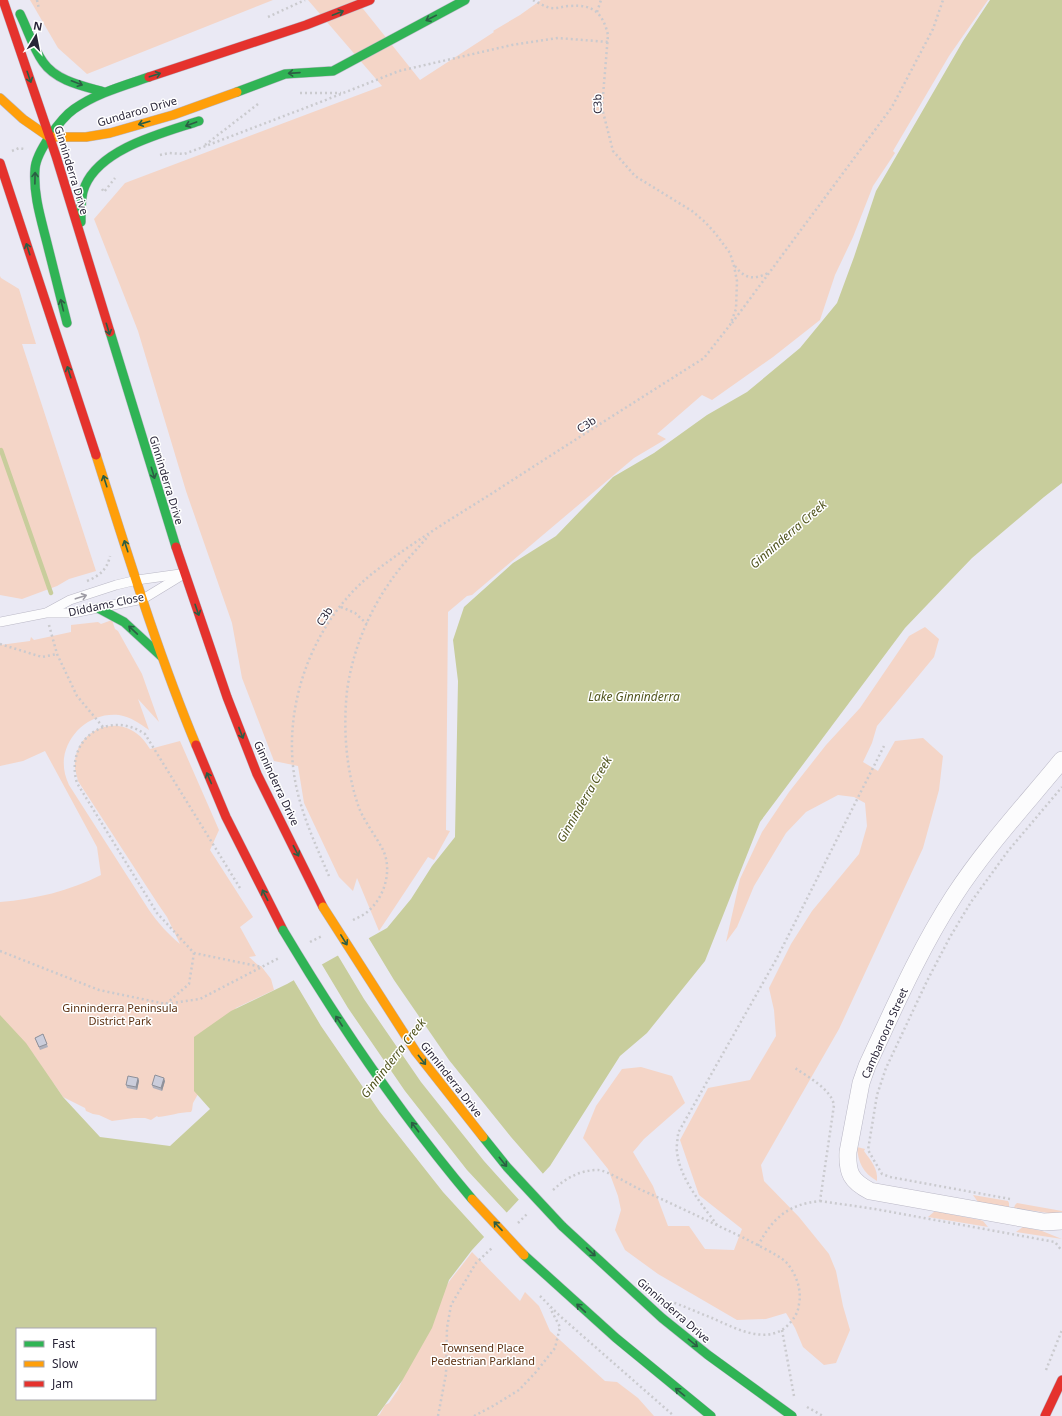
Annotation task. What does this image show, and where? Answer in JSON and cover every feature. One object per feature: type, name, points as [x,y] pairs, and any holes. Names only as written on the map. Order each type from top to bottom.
[{"type":"main road","name":"Ginninderra Drive","points":[[3,0],[56,156],[184,574],[227,697],[257,774],[323,906],[416,1052],[507,1167],[562,1226],[662,1318],[708,1355],[792,1416]]},
{"type":"main road","points":[[70,335],[38,207],[35,187],[35,168],[40,153],[62,119],[74,109],[104,92],[306,25],[370,0]]},
{"type":"main road","name":"Gundaroo Drive","points":[[49,137],[86,137],[110,133],[172,115],[285,74],[332,71],[465,0]]},
{"type":"main road","points":[[17,7],[44,63],[59,76],[104,92]]},
{"type":"main road","points":[[305,81],[332,71]]},
{"type":"main road","points":[[0,98],[23,119],[49,137]]},
{"type":"main road","points":[[81,239],[81,204],[85,184],[96,169],[127,147],[210,117]]},
{"type":"main road","points":[[0,163],[162,657],[179,704],[226,818],[283,930],[328,1004],[380,1082],[472,1198],[524,1255],[588,1315],[680,1393],[711,1416]]},
{"type":"main road","points":[[76,366],[94,449]]},
{"type":"main road","points":[[98,608],[124,622],[162,657]]},
{"type":"main road","points":[[1045,1416],[1062,1380]]},
{"type":"street","name":"Cambaroora Street","points":[[1062,760],[974,867],[954,895],[918,957],[867,1066],[861,1083],[848,1152],[849,1172],[861,1187],[870,1191],[1044,1222],[1062,1221]]},
{"type":"street","name":"Cambaroora Street","points":[[1044,1222],[1062,1231]]},
{"type":"lane","name":"Diddams Close","points":[[46,614],[70,600],[116,585],[137,580],[184,574]]},
{"type":"lane","name":"Diddams Close","points":[[0,622],[46,614],[73,613],[143,599],[184,574]]},
{"type":"path","points":[[533,0],[549,8],[583,6],[598,12],[601,0]]},
{"type":"path","points":[[730,325],[892,107],[933,29],[943,0]]},
{"type":"path","name":"C3b","points":[[330,878],[306,823],[297,790],[292,756],[293,722],[299,688],[311,656],[327,625],[347,598],[372,574],[432,532],[704,358],[730,325],[736,309],[737,280],[734,266],[730,253],[715,233],[692,211],[635,176],[613,151],[602,108],[608,42],[605,25],[598,12]]},
{"type":"path","points":[[155,156],[169,153],[184,154],[399,71],[512,44],[558,38],[608,42]]},
{"type":"path","points":[[300,92],[344,93]]},
{"type":"path","points":[[203,147],[262,101]]},
{"type":"path","points":[[104,192],[118,176]]},
{"type":"path","points":[[734,266],[741,274],[752,278],[770,272]]},
{"type":"path","points":[[352,920],[366,913],[379,899],[387,876],[384,851],[359,807],[349,769],[345,730],[347,691],[356,652],[370,616],[390,582],[432,532]]},
{"type":"path","points":[[83,583],[97,577],[104,571],[110,554]]},
{"type":"path","points":[[341,607],[356,613],[366,624]]},
{"type":"path","points":[[46,614],[56,654],[77,696],[103,727]]},
{"type":"path","points":[[0,644],[42,657],[56,654]]},
{"type":"path","points":[[241,890],[145,734],[139,730],[117,724],[103,727],[84,740],[77,753],[74,768],[77,783],[157,913],[194,953],[263,967]]},
{"type":"path","points":[[718,1225],[698,1199],[684,1175],[677,1152],[678,1133],[777,958],[884,746]]},
{"type":"path","points":[[1013,1199],[890,1177],[882,1174],[868,1150],[877,1095],[886,1068],[923,988],[950,937],[971,902],[1008,851],[1062,787]]},
{"type":"path","points":[[304,945],[325,935]]},
{"type":"path","points":[[0,951],[99,990],[166,1004],[200,998],[283,956]]},
{"type":"path","points":[[166,1004],[189,984],[194,953]]},
{"type":"path","points":[[795,1068],[827,1091],[833,1098],[834,1104],[820,1201]]},
{"type":"path","points":[[758,1246],[765,1233],[774,1221],[782,1214],[795,1206],[806,1202],[820,1201],[875,1209],[1055,1242],[1062,1251]]},
{"type":"path","points":[[474,1416],[519,1390],[555,1348],[560,1327],[549,1306],[674,1416]]},
{"type":"path","points":[[782,1330],[794,1398]]},
{"type":"green space","points":[[30,0],[273,0],[87,74],[58,48]]},
{"type":"green space","points":[[308,0],[356,0],[420,80],[541,0],[988,0],[949,56],[893,151],[895,153],[873,186],[853,237],[835,275],[820,320],[773,357],[712,400],[702,395],[657,434],[666,439],[634,458],[472,595],[467,596],[448,612],[446,830],[450,831],[434,860],[428,857],[379,931],[357,878],[353,891],[339,877],[304,803],[298,766],[274,761],[242,678],[232,623],[186,491],[138,331],[94,219],[125,183],[382,86]]},
{"type":"green space","points":[[0,276],[19,289],[36,344],[22,344],[96,571],[69,579],[57,586],[22,599],[0,595]]},
{"type":"green space","name":"Ginninderra Peninsula District Park","points":[[112,620],[115,629],[118,631],[142,674],[159,722],[138,699],[149,730],[131,719],[119,715],[109,715],[91,720],[76,732],[66,749],[64,765],[66,778],[69,785],[149,910],[163,928],[180,944],[167,917],[78,781],[75,765],[77,752],[81,743],[96,730],[106,727],[116,726],[126,728],[136,733],[150,749],[180,741],[219,830],[210,850],[253,917],[240,927],[256,956],[249,957],[261,966],[271,979],[274,990],[236,1008],[202,1087],[193,1103],[191,1112],[157,1116],[151,1120],[145,1118],[134,1118],[112,1121],[86,1111],[85,1108],[63,1097],[34,1055],[0,1020],[0,902],[26,899],[64,890],[101,875],[97,847],[45,751],[23,761],[0,766],[0,645],[30,641],[31,637],[34,640],[71,632],[71,625],[98,622],[101,624]]},
{"type":"green space","points":[[925,627],[939,639],[934,657],[877,726],[872,743],[863,762],[878,771],[895,741],[923,738],[943,756],[939,790],[923,848],[839,1029],[761,1165],[764,1181],[799,1217],[829,1254],[836,1271],[843,1306],[850,1330],[836,1363],[824,1365],[803,1347],[795,1328],[786,1313],[766,1319],[737,1320],[658,1274],[625,1250],[615,1230],[621,1210],[618,1196],[608,1169],[583,1138],[596,1106],[622,1069],[641,1067],[672,1076],[685,1103],[644,1139],[633,1152],[653,1186],[668,1226],[689,1226],[705,1249],[734,1250],[742,1229],[699,1195],[680,1140],[708,1088],[750,1080],[776,1036],[774,1010],[769,988],[791,944],[812,911],[859,854],[867,826],[865,803],[854,797],[838,795],[806,812],[786,833],[754,886],[737,927],[726,942],[740,879],[762,832],[789,792],[826,745],[860,708],[909,636]]},
{"type":"green space","points":[[857,1147],[865,1149],[864,1151],[875,1168],[877,1181],[872,1178],[862,1167]]},
{"type":"green space","points":[[973,1195],[1008,1201],[1009,1207],[978,1202]]},
{"type":"green space","points":[[1017,1203],[1062,1211],[1062,1215],[1014,1208]]},
{"type":"green space","points":[[935,1211],[980,1220],[983,1221],[988,1227],[928,1217]]},
{"type":"green space","points":[[1023,1227],[1042,1231],[1062,1239],[1016,1232]]},
{"type":"green space","name":"Townsend Place Pedestrian Parkland","points":[[472,1252],[520,1301],[525,1292],[539,1306],[550,1331],[605,1381],[617,1382],[638,1398],[654,1416],[377,1416],[398,1390],[442,1289]]},
{"type":"water","name":"Lake Ginninderra","points":[[990,0],[1062,0],[1062,483],[972,558],[905,628],[760,822],[705,961],[647,1033],[620,1056],[550,1166],[472,1250],[449,1280],[432,1328],[402,1381],[377,1416],[0,1416],[0,1015],[26,1043],[63,1097],[100,1137],[170,1146],[210,1109],[194,1091],[194,1037],[231,1011],[287,984],[387,928],[411,899],[432,866],[455,837],[458,681],[453,640],[464,607],[513,563],[556,536],[613,477],[654,453],[707,415],[747,392],[800,348],[837,303],[876,191],[963,41]]},
{"type":"pier","points":[[368,937],[394,980],[449,1060],[511,1137],[544,1175],[520,1201],[484,1161],[421,1082],[364,999],[337,954]]},
{"type":"pier","points":[[321,963],[348,1008],[405,1091],[467,1170],[508,1214],[485,1238],[443,1192],[380,1112],[321,1026],[293,979]]},
{"type":"building","points":[[43,1034],[47,1044],[39,1047],[35,1038]]},
{"type":"building","points":[[155,1075],[164,1078],[161,1088],[152,1085]]},
{"type":"building","points":[[128,1076],[138,1078],[136,1087],[126,1085]]},
{"type":"waterway","points":[[1,450],[51,593]]},
{"type":"traffic: fast","points":[[237,92],[285,74],[333,71],[465,0]]},
{"type":"traffic: fast","points":[[20,14],[36,51],[48,68],[55,74],[70,82],[104,92]]},
{"type":"traffic: fast","points":[[67,323],[38,206],[35,188],[36,162],[44,145],[56,127],[74,109],[101,94],[149,77]]},
{"type":"traffic: fast","points":[[81,222],[83,190],[93,173],[104,162],[134,144],[199,121]]},
{"type":"traffic: fast","points":[[110,332],[176,547]]},
{"type":"traffic: fast","points":[[98,608],[124,622],[161,656]]},
{"type":"traffic: fast","points":[[283,930],[326,1000],[372,1068],[420,1135],[472,1199]]},
{"type":"traffic: fast","points":[[483,1137],[507,1167],[562,1226]]},
{"type":"traffic: fast","points":[[562,1226],[662,1318],[708,1355],[792,1416]]},
{"type":"traffic: fast","points":[[524,1255],[616,1338],[711,1416]]},
{"type":"traffic: slow","points":[[49,137],[86,137],[110,133],[173,115],[237,92]]},
{"type":"traffic: slow","points":[[0,98],[23,119],[49,137]]},
{"type":"traffic: slow","points":[[96,455],[155,638],[196,745]]},
{"type":"traffic: slow","points":[[323,907],[416,1052],[483,1137]]},
{"type":"traffic: slow","points":[[472,1199],[524,1255]]},
{"type":"traffic: jam","points":[[3,0],[56,156],[110,332]]},
{"type":"traffic: jam","points":[[149,77],[306,25],[370,0]]},
{"type":"traffic: jam","points":[[0,163],[96,455]]},
{"type":"traffic: jam","points":[[176,547],[227,697],[257,774],[323,907]]},
{"type":"traffic: jam","points":[[196,745],[226,817],[283,930]]},
{"type":"traffic: jam","points":[[1045,1416],[1062,1380]]},
{"type":"water label","name":"Ginninderra Creek","points":[[788,534]]},
{"type":"water label","name":"Ginninderra Creek","points":[[584,799]]},
{"type":"water label","name":"Ginninderra Creek","points":[[393,1058]]}]
